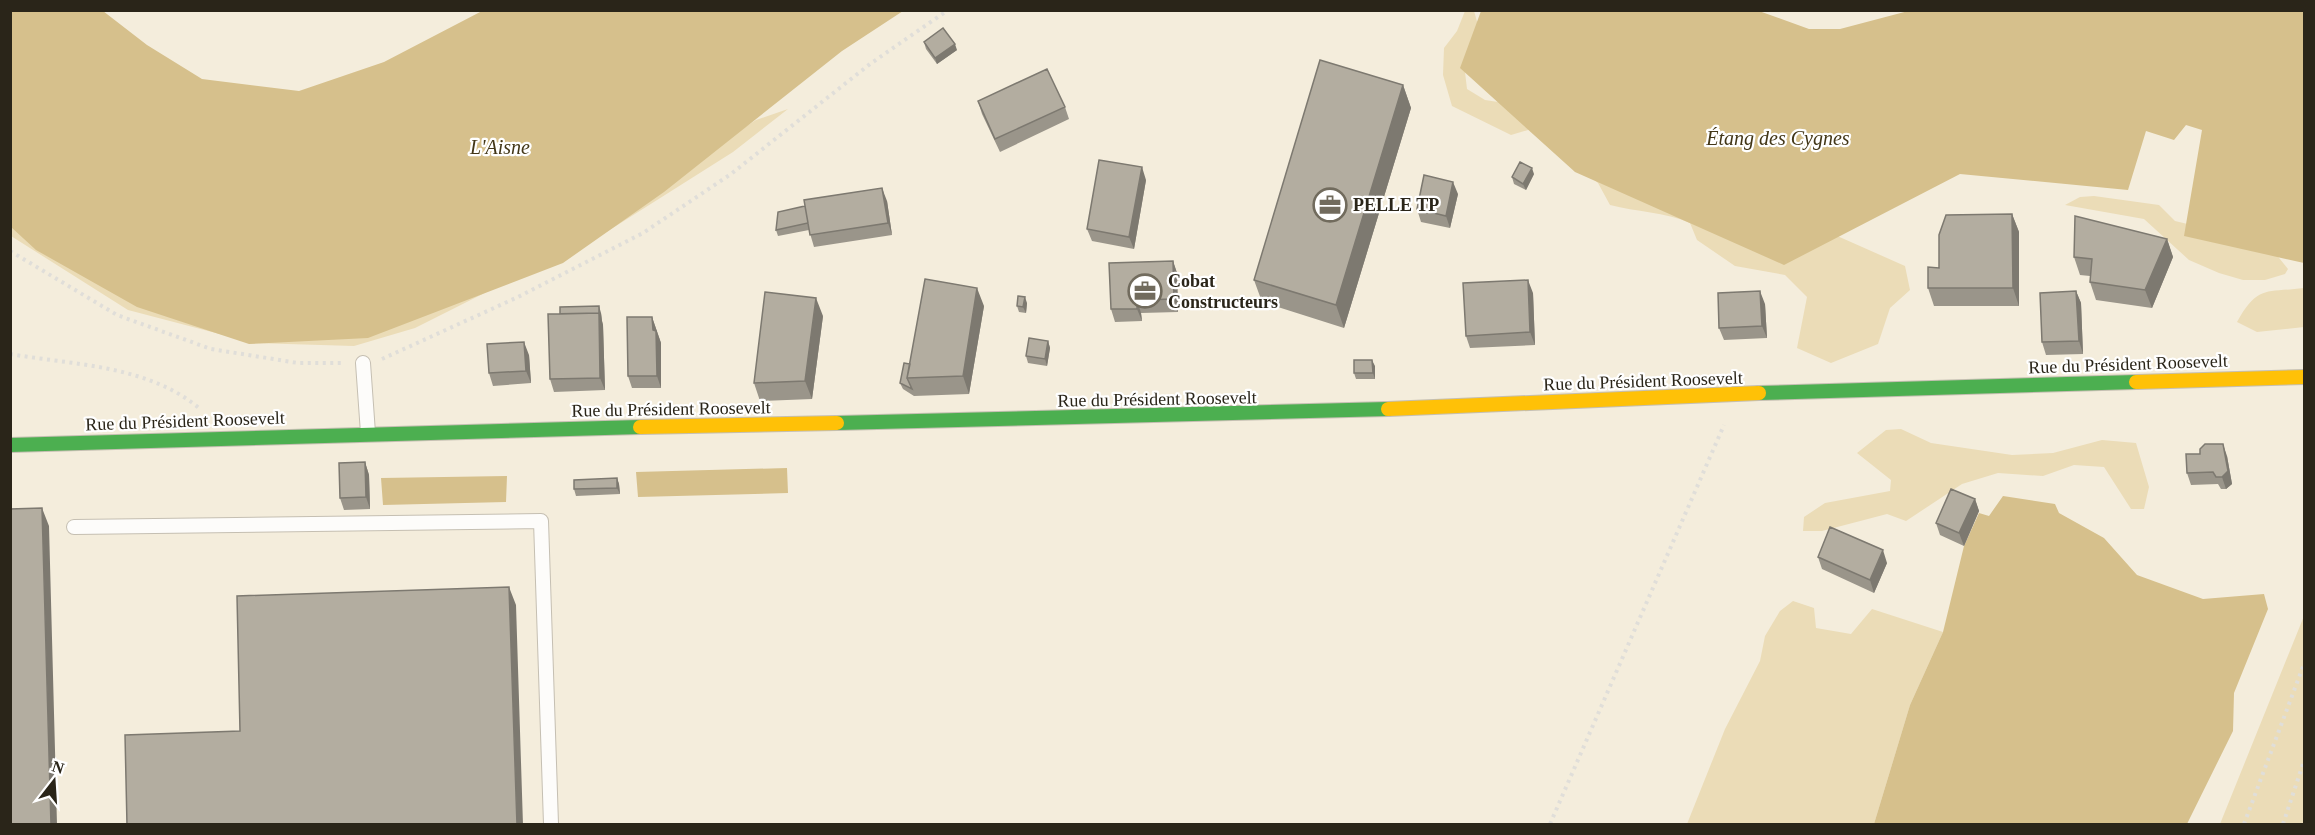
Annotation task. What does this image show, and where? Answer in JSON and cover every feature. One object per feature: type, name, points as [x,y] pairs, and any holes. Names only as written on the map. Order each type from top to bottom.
[{"type":"street","name":"Rue du Président Roosevelt","points":[[10,445],[368,433],[1278,414],[1738,394],[2304,377]]},
{"type":"lane","points":[[363,363],[368,433]]},
{"type":"lane","points":[[74,526],[541,521],[552,825]]},
{"type":"path","points":[[10,251],[117,315],[211,349],[298,363],[363,363],[389,358],[518,297],[643,233],[731,174],[870,64],[948,10]]},
{"type":"path","points":[[10,354],[120,370],[187,399],[203,411]]},
{"type":"path","points":[[1550,825],[1738,394]]},
{"type":"path","points":[[2244,825],[2304,664]]},
{"type":"path","points":[[2283,825],[2304,761]]},
{"type":"shaded area","points":[[1465,11],[1474,11],[1482,39],[1465,72],[1467,89],[1485,100],[1524,106],[1528,130],[1511,135],[1452,106],[1443,75],[1444,48],[1457,31]]},
{"type":"shaded area","points":[[788,109],[733,152],[608,231],[415,328],[354,346],[254,343],[128,310],[11,236],[10,205],[636,196],[756,120]]},
{"type":"shaded area","points":[[1572,160],[1808,223],[1905,266],[1910,290],[1890,308],[1878,344],[1831,363],[1797,348],[1807,297],[1785,275],[1735,266],[1697,240],[1690,223],[1610,205],[1598,183]]},
{"type":"shaded area","points":[[2094,196],[2159,205],[2175,221],[2267,243],[2288,269],[2285,274],[2265,280],[2243,280],[2189,260],[2144,219],[2065,205],[2080,197]]},
{"type":"shaded area","points":[[2304,288],[2304,327],[2257,332],[2237,322],[2257,296],[2271,291]]},
{"type":"shaded area","points":[[1901,429],[1931,443],[2012,455],[2053,453],[2102,440],[2136,443],[2149,487],[2144,509],[2131,509],[2104,467],[2074,465],[2043,476],[1998,473],[1962,484],[1906,521],[1887,514],[1822,531],[1803,531],[1804,517],[1825,503],[1890,491],[1891,480],[1857,453],[1886,430]]},
{"type":"shaded area","points":[[1793,601],[1814,608],[1816,628],[1851,634],[1872,609],[1943,632],[1910,705],[1874,824],[1687,824],[1725,729],[1760,661],[1765,636],[1780,611]]},
{"type":"shaded area","points":[[2304,616],[2304,824],[2220,824]]},
{"type":"water","name":"Étang des Cygnes","points":[[1912,10],[2304,11],[2304,263],[2184,236],[2202,130],[2186,125],[2174,140],[2146,131],[2128,190],[1960,174],[1784,265],[1575,172],[1460,68],[1481,11],[1759,11],[1809,29],[1840,29]]},
{"type":"water","name":"L'Aisne","points":[[10,11],[103,11],[147,45],[202,79],[299,91],[384,62],[482,11],[903,11],[842,51],[664,192],[563,263],[368,338],[249,344],[137,307],[36,250],[11,227]]},
{"type":"water","points":[[787,468],[788,493],[638,497],[636,472]]},
{"type":"water","points":[[507,476],[506,502],[383,505],[381,478]]},
{"type":"water","points":[[2003,496],[2055,504],[2059,513],[2104,538],[2137,575],[2203,599],[2264,594],[2268,609],[2234,693],[2233,731],[2187,824],[1874,824],[1910,705],[1943,632],[1964,546],[1979,513],[1989,516]]},
{"type":"building","points":[[943,28],[955,44],[935,58],[924,42]]},
{"type":"building","points":[[1320,60],[1403,85],[1336,305],[1254,280]]},
{"type":"building","points":[[1047,69],[1065,107],[995,139],[978,101]]},
{"type":"building","points":[[1099,160],[1142,167],[1129,237],[1087,229]]},
{"type":"building","points":[[1520,162],[1532,168],[1523,184],[1512,177]]},
{"type":"building","points":[[1424,175],[1453,182],[1446,216],[1417,209]]},
{"type":"building","points":[[882,188],[888,223],[810,235],[804,200]]},
{"type":"building","points":[[805,206],[808,223],[776,230],[778,212]]},
{"type":"building","points":[[2012,214],[2013,288],[1928,288],[1928,267],[1939,268],[1939,235],[1946,215]]},
{"type":"building","points":[[2075,216],[2167,239],[2145,290],[2090,282],[2092,259],[2074,257]]},
{"type":"building","points":[[1173,261],[1174,299],[1137,300],[1137,309],[1111,309],[1109,263]]},
{"type":"building","points":[[925,279],[977,288],[963,376],[907,378]]},
{"type":"building","points":[[1528,280],[1530,332],[1466,336],[1463,283]]},
{"type":"building","points":[[1760,291],[1762,326],[1719,328],[1718,293]]},
{"type":"building","points":[[2076,291],[2079,341],[2042,342],[2040,293]]},
{"type":"building","points":[[765,292],[816,298],[805,381],[754,383]]},
{"type":"building","points":[[1018,296],[1025,297],[1023,307],[1017,306]]},
{"type":"building","points":[[599,306],[599,313],[560,314],[560,307]]},
{"type":"building","points":[[599,313],[600,378],[550,379],[548,314]]},
{"type":"building","points":[[627,317],[652,317],[653,330],[656,331],[657,376],[628,376]]},
{"type":"building","points":[[1029,338],[1048,341],[1045,359],[1026,356]]},
{"type":"building","points":[[524,342],[526,371],[489,373],[487,344]]},
{"type":"building","points":[[1354,360],[1372,360],[1373,373],[1354,373]]},
{"type":"building","points":[[904,363],[910,364],[907,378],[912,389],[900,383]]},
{"type":"building","points":[[2205,444],[2223,444],[2228,471],[2222,477],[2216,477],[2213,472],[2187,473],[2186,454],[2200,454],[2200,449]]},
{"type":"building","points":[[365,462],[366,497],[340,498],[339,463]]},
{"type":"building","points":[[617,478],[617,488],[574,489],[574,480]]},
{"type":"building","points":[[1951,489],[1975,499],[1959,533],[1936,523]]},
{"type":"building","points":[[42,508],[51,825],[10,825],[10,509]]},
{"type":"building","points":[[1830,527],[1883,550],[1870,580],[1818,557]]},
{"type":"building","points":[[509,587],[517,825],[127,825],[125,735],[240,731],[237,596]]},
{"type":"traffic: fast","points":[[1759,393],[2136,382]]},
{"type":"traffic: fast","points":[[837,423],[1388,409]]},
{"type":"traffic: fast","points":[[10,445],[640,427]]},
{"type":"traffic: slow","points":[[2136,382],[2304,377]]},
{"type":"traffic: slow","points":[[1388,409],[1759,393]]},
{"type":"traffic: slow","points":[[640,427],[837,423]]},
{"type":"place","name":"PELLE TP","points":[[1330,205]]},
{"type":"place","name":"Cobat Constructeurs","points":[[1145,291]]}]
